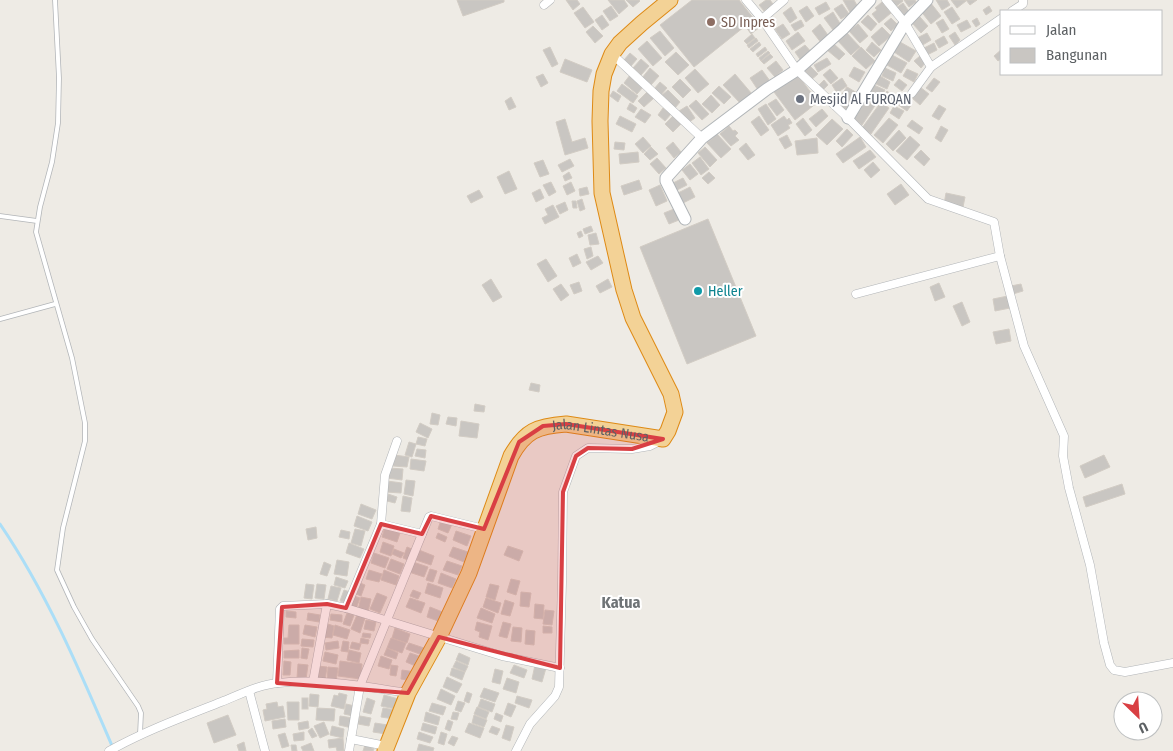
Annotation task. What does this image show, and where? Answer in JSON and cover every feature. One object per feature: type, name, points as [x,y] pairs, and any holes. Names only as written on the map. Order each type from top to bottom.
[{"type":"highway","name":"Jalan Lintas Nusa","points":[[385,748],[408,693],[439,637],[469,573],[511,456],[519,442],[543,426],[566,424],[664,439],[668,431],[675,412],[671,394],[633,318],[624,290],[602,193],[600,121],[601,90],[604,74],[612,54],[620,43],[670,0]]},
{"type":"street","points":[[746,0],[762,19],[797,70],[848,118],[930,201],[994,222],[1000,256],[1024,346],[1064,436],[1063,456],[1069,488],[1090,566],[1104,643],[1110,665],[1114,670],[1125,672],[1173,663]]},
{"type":"street","points":[[762,19],[784,0]]},
{"type":"street","points":[[685,219],[666,180],[702,138],[767,89],[797,70],[843,29],[870,0]]},
{"type":"street","points":[[886,0],[905,23],[931,67]]},
{"type":"street","points":[[848,118],[905,23],[927,0]]},
{"type":"street","points":[[1014,10],[1023,4],[1023,0]]},
{"type":"street","points":[[912,93],[931,67],[1000,19]]},
{"type":"street","points":[[612,54],[702,138]]},
{"type":"street","points":[[856,294],[1000,256]]},
{"type":"street","points":[[516,751],[532,722],[558,692],[563,492],[576,456],[588,448],[632,449],[650,446],[664,439]]},
{"type":"street","points":[[346,608],[381,524],[385,475],[397,441]]},
{"type":"street","points":[[349,751],[360,686],[429,517],[484,529]]},
{"type":"street","points":[[381,524],[422,534]]},
{"type":"street","points":[[278,682],[280,609],[283,606],[327,604],[346,608],[502,656],[560,668]]},
{"type":"street","points":[[313,682],[327,604]]},
{"type":"street","points":[[109,751],[140,734],[249,691],[278,682],[313,682],[408,693]]},
{"type":"street","points":[[249,691],[265,751]]},
{"type":"street","points":[[351,739],[385,748]]},
{"type":"lane","points":[[55,0],[59,78],[58,122],[52,162],[36,232],[55,304],[72,358],[84,423],[85,441],[63,528],[57,570],[74,608],[92,639],[138,706],[141,713],[140,734]]},
{"type":"lane","points":[[0,216],[37,221]]},
{"type":"lane","points":[[0,319],[55,304]]},
{"type":"highlighted area","points":[[566,424],[663,439],[632,449],[588,448],[576,456],[563,492],[560,668],[439,637],[408,693],[277,683],[282,607],[327,604],[346,608],[381,524],[422,534],[431,516],[484,529],[519,442],[543,426]]},
{"type":"building","points":[[457,0],[504,0],[504,2],[463,16]]},
{"type":"building","points":[[566,0],[577,0],[580,4],[573,10]]},
{"type":"building","points":[[608,0],[624,0],[628,6],[619,14]]},
{"type":"building","points":[[626,0],[639,0],[640,1],[633,7]]},
{"type":"building","points":[[692,0],[739,0],[754,19],[694,67],[660,25]]},
{"type":"building","points":[[766,0],[770,0],[773,4],[764,11],[759,5]]},
{"type":"building","points":[[843,0],[854,0],[859,9],[851,14]]},
{"type":"building","points":[[888,0],[902,0],[903,1],[894,8]]},
{"type":"building","points":[[904,0],[915,0],[916,2],[909,7]]},
{"type":"building","points":[[936,0],[947,0],[950,5],[942,10]]},
{"type":"building","points":[[951,0],[965,0],[966,1],[957,8]]},
{"type":"building","points":[[966,0],[977,0],[970,5]]},
{"type":"building","points":[[826,2],[830,9],[819,15],[815,8]]},
{"type":"building","points":[[882,2],[891,13],[879,23],[872,14],[877,10],[875,8]]},
{"type":"building","points":[[930,2],[941,16],[931,24],[920,10]]},
{"type":"building","points":[[903,3],[910,13],[902,18],[896,8]]},
{"type":"building","points":[[842,4],[849,14],[841,19],[834,9]]},
{"type":"building","points":[[611,6],[618,16],[610,21],[603,11]]},
{"type":"building","points":[[807,6],[814,16],[806,22],[799,11]]},
{"type":"building","points":[[989,6],[992,11],[986,15],[983,10]]},
{"type":"building","points":[[583,7],[594,22],[585,28],[574,13]]},
{"type":"building","points":[[791,7],[797,18],[790,23],[783,13]]},
{"type":"building","points":[[952,7],[960,19],[952,24],[944,12]]},
{"type":"building","points":[[833,12],[841,25],[833,30],[824,18]]},
{"type":"building","points":[[602,15],[609,25],[602,30],[595,20]]},
{"type":"building","points":[[868,15],[877,24],[871,31],[861,22]]},
{"type":"building","points":[[920,17],[928,26],[921,33],[913,24]]},
{"type":"building","points":[[891,18],[898,25],[891,31],[884,24]]},
{"type":"building","points":[[977,18],[980,24],[976,27],[972,21]]},
{"type":"building","points":[[943,19],[949,29],[942,33],[936,23]]},
{"type":"building","points":[[754,20],[760,27],[751,34],[746,27]]},
{"type":"building","points":[[801,20],[804,26],[795,31],[791,25]]},
{"type":"building","points":[[967,20],[971,27],[961,32],[957,25]]},
{"type":"building","points":[[783,24],[790,34],[782,39],[775,29]]},
{"type":"building","points":[[820,24],[830,38],[822,44],[812,31]]},
{"type":"building","points":[[858,24],[868,36],[860,43],[849,31]]},
{"type":"building","points":[[593,26],[603,36],[595,43],[586,32]]},
{"type":"building","points":[[882,27],[891,36],[879,46],[871,37]]},
{"type":"building","points":[[660,31],[674,48],[665,56],[650,38]]},
{"type":"building","points":[[798,32],[805,41],[792,50],[786,41]]},
{"type":"building","points":[[846,32],[860,47],[851,55],[837,40]]},
{"type":"building","points":[[955,32],[960,40],[955,45],[949,36]]},
{"type":"building","points":[[927,33],[931,40],[921,46],[917,38]]},
{"type":"building","points":[[752,34],[755,38],[747,44],[744,41]]},
{"type":"building","points":[[944,36],[948,43],[939,48],[935,41]]},
{"type":"building","points":[[756,38],[758,41],[749,48],[747,45]]},
{"type":"building","points":[[647,41],[662,58],[653,66],[638,49]]},
{"type":"building","points":[[759,42],[761,45],[753,52],[750,49]]},
{"type":"building","points":[[872,42],[881,50],[874,57],[866,50]]},
{"type":"building","points":[[900,42],[916,51],[909,62],[894,52]]},
{"type":"building","points":[[934,43],[937,50],[927,55],[924,48]]},
{"type":"building","points":[[834,44],[845,54],[839,60],[827,50]]},
{"type":"building","points":[[805,45],[813,54],[802,62],[795,52]]},
{"type":"building","points":[[550,47],[558,64],[552,67],[543,50]]},
{"type":"building","points":[[765,47],[767,50],[758,57],[756,54]]},
{"type":"building","points":[[861,47],[875,61],[866,69],[852,56]]},
{"type":"building","points":[[768,51],[770,53],[761,61],[759,58]]},
{"type":"building","points":[[1000,51],[1000,60],[998,61],[994,56]]},
{"type":"building","points":[[676,52],[689,65],[678,75],[665,62]]},
{"type":"building","points":[[630,53],[637,59],[631,66],[624,60]]},
{"type":"building","points":[[770,54],[773,57],[764,64],[761,61]]},
{"type":"building","points":[[892,55],[907,63],[901,73],[887,65]]},
{"type":"building","points":[[920,56],[926,62],[921,68],[914,61]]},
{"type":"building","points":[[827,58],[831,64],[818,72],[814,65]]},
{"type":"building","points":[[565,59],[592,70],[587,82],[560,72]]},
{"type":"building","points":[[641,59],[649,66],[641,75],[633,68]]},
{"type":"building","points":[[776,61],[783,70],[775,77],[767,68]]},
{"type":"building","points":[[809,65],[818,74],[811,80],[802,71]]},
{"type":"building","points":[[854,67],[865,72],[859,82],[849,76]]},
{"type":"building","points":[[650,68],[659,76],[651,85],[642,78]]},
{"type":"building","points":[[885,68],[896,73],[893,81],[882,76]]},
{"type":"building","points":[[695,69],[709,84],[698,93],[685,78]]},
{"type":"building","points":[[830,69],[838,78],[831,84],[823,75]]},
{"type":"building","points":[[907,69],[918,74],[914,82],[903,76]]},
{"type":"building","points":[[762,70],[770,81],[758,90],[750,78]]},
{"type":"building","points":[[543,74],[548,83],[541,87],[536,77]]},
{"type":"building","points":[[735,74],[752,94],[741,104],[723,85]]},
{"type":"building","points":[[797,74],[818,102],[795,120],[774,92]]},
{"type":"building","points":[[630,75],[644,86],[637,94],[624,83]]},
{"type":"building","points":[[880,76],[890,82],[887,89],[876,84]]},
{"type":"building","points":[[842,78],[847,86],[837,93],[832,85]]},
{"type":"building","points":[[934,78],[940,82],[932,92],[926,88]]},
{"type":"building","points":[[680,79],[691,90],[683,98],[672,87]]},
{"type":"building","points":[[899,79],[907,85],[902,91],[894,85]]},
{"type":"building","points":[[824,80],[828,85],[823,90],[819,85]]},
{"type":"building","points":[[660,82],[667,88],[661,95],[654,89]]},
{"type":"building","points":[[622,84],[638,96],[633,103],[617,91]]},
{"type":"building","points":[[874,85],[885,90],[881,97],[870,92]]},
{"type":"building","points":[[719,86],[731,97],[724,104],[712,93]]},
{"type":"building","points":[[847,87],[859,94],[847,112],[835,104]]},
{"type":"building","points":[[920,87],[929,94],[920,105],[912,98]]},
{"type":"building","points":[[668,90],[680,102],[675,108],[662,95]]},
{"type":"building","points":[[613,91],[621,96],[618,102],[610,96]]},
{"type":"building","points":[[648,91],[654,98],[644,107],[638,101]]},
{"type":"building","points":[[887,91],[894,97],[889,103],[882,98]]},
{"type":"building","points":[[711,95],[720,105],[712,113],[702,104]]},
{"type":"building","points":[[870,95],[878,101],[862,125],[854,119]]},
{"type":"building","points":[[898,95],[912,104],[907,111],[894,102]]},
{"type":"building","points":[[511,97],[516,107],[509,110],[505,101]]},
{"type":"building","points":[[776,99],[784,110],[777,116],[768,104]]},
{"type":"building","points":[[696,100],[709,114],[702,120],[689,106]]},
{"type":"building","points":[[881,102],[889,108],[871,134],[862,128]]},
{"type":"building","points":[[630,103],[637,108],[634,113],[627,109]]},
{"type":"building","points":[[766,104],[776,119],[768,125],[758,109]]},
{"type":"building","points":[[939,105],[946,109],[939,120],[932,116]]},
{"type":"building","points":[[687,106],[695,118],[688,123],[679,111]]},
{"type":"building","points":[[894,106],[904,111],[899,119],[890,113]]},
{"type":"building","points":[[663,108],[671,114],[665,121],[658,115]]},
{"type":"building","points":[[641,109],[651,115],[645,123],[635,117]]},
{"type":"building","points":[[822,109],[828,116],[816,127],[809,119]]},
{"type":"building","points":[[620,116],[636,124],[632,132],[616,124]]},
{"type":"building","points":[[673,116],[681,124],[673,132],[665,124]]},
{"type":"building","points":[[759,116],[769,130],[761,136],[751,122]]},
{"type":"building","points":[[784,116],[787,120],[789,118],[792,123],[788,125],[790,128],[778,136],[771,125]]},
{"type":"building","points":[[803,118],[812,130],[805,136],[796,124]]},
{"type":"building","points":[[889,118],[898,125],[883,143],[874,135]]},
{"type":"building","points":[[565,119],[572,142],[585,138],[588,148],[565,155],[556,122]]},
{"type":"building","points":[[832,119],[843,129],[827,145],[816,135]]},
{"type":"building","points":[[912,120],[923,128],[919,134],[907,126]]},
{"type":"building","points":[[729,126],[738,133],[735,136],[739,140],[731,146],[720,134]]},
{"type":"building","points":[[941,126],[948,130],[941,142],[935,138]]},
{"type":"building","points":[[847,129],[853,135],[842,147],[836,141]]},
{"type":"building","points":[[899,130],[906,138],[893,151],[886,144]]},
{"type":"building","points":[[717,134],[731,149],[721,158],[707,143]]},
{"type":"building","points":[[787,135],[792,145],[785,149],[779,139]]},
{"type":"building","points":[[910,136],[920,145],[907,160],[896,151]]},
{"type":"building","points":[[643,137],[651,146],[643,153],[635,144]]},
{"type":"building","points":[[860,137],[866,147],[843,163],[836,154]]},
{"type":"building","points":[[817,138],[818,153],[797,155],[795,141]]},
{"type":"building","points":[[615,142],[625,143],[624,150],[614,149]]},
{"type":"building","points":[[673,142],[681,152],[674,158],[666,148]]},
{"type":"building","points":[[746,143],[755,155],[748,160],[739,149]]},
{"type":"building","points":[[651,147],[658,154],[650,160],[644,154]]},
{"type":"building","points":[[705,147],[717,160],[710,167],[698,153]]},
{"type":"building","points":[[870,150],[876,157],[859,169],[853,161]]},
{"type":"building","points":[[921,150],[930,159],[924,166],[914,157]]},
{"type":"building","points":[[638,152],[639,162],[620,164],[619,154]]},
{"type":"building","points":[[700,157],[709,169],[701,175],[692,163]]},
{"type":"building","points":[[657,158],[666,168],[659,174],[650,164]]},
{"type":"building","points":[[570,159],[574,166],[562,172],[558,165]]},
{"type":"building","points":[[543,160],[549,174],[540,177],[534,163]]},
{"type":"building","points":[[873,162],[880,170],[871,178],[864,170]]},
{"type":"building","points":[[690,164],[698,174],[690,180],[682,170]]},
{"type":"building","points":[[509,171],[517,189],[505,194],[497,177]]},
{"type":"building","points":[[569,172],[572,178],[565,181],[563,176]]},
{"type":"building","points":[[709,172],[715,178],[708,184],[702,178]]},
{"type":"building","points":[[683,178],[687,185],[677,190],[673,183]]},
{"type":"building","points":[[639,180],[642,189],[624,195],[621,186]]},
{"type":"building","points":[[551,182],[556,192],[549,196],[543,185]]},
{"type":"building","points":[[571,182],[575,191],[567,195],[563,186]]},
{"type":"building","points":[[901,184],[909,195],[895,205],[887,194]]},
{"type":"building","points":[[660,185],[667,201],[656,206],[649,190]]},
{"type":"building","points":[[587,187],[589,194],[580,196],[579,189]]},
{"type":"building","points":[[690,187],[695,197],[683,203],[678,193]]},
{"type":"building","points":[[540,189],[544,198],[536,202],[532,193]]},
{"type":"building","points":[[479,190],[483,197],[471,203],[467,196]]},
{"type":"building","points":[[946,193],[965,197],[963,207],[944,204]]},
{"type":"building","points":[[582,199],[585,209],[580,211],[577,201]]},
{"type":"building","points":[[572,201],[576,201],[577,208],[573,208]]},
{"type":"building","points":[[565,202],[568,210],[560,214],[556,206]]},
{"type":"building","points":[[553,205],[559,217],[545,224],[542,218],[548,215],[545,209]]},
{"type":"building","points":[[674,209],[679,220],[669,224],[664,213]]},
{"type":"building","name":"Heller","points":[[708,219],[756,336],[687,364],[640,247]]},
{"type":"building","points":[[591,226],[593,231],[585,234],[583,229]]},
{"type":"building","points":[[581,231],[583,236],[579,238],[577,233]]},
{"type":"building","points":[[596,233],[599,244],[590,245],[588,235]]},
{"type":"building","points":[[591,247],[593,256],[587,259],[584,249]]},
{"type":"building","points":[[577,254],[581,263],[573,267],[569,258]]},
{"type":"building","points":[[598,256],[603,263],[591,270],[586,262]]},
{"type":"building","points":[[546,259],[557,276],[548,282],[537,264]]},
{"type":"building","points":[[491,279],[502,297],[493,302],[482,285]]},
{"type":"building","points":[[608,279],[612,287],[600,293],[596,286]]},
{"type":"building","points":[[579,282],[582,291],[574,294],[570,285]]},
{"type":"building","points":[[939,283],[945,297],[935,301],[930,287]]},
{"type":"building","points":[[561,284],[569,295],[561,301],[553,289]]},
{"type":"building","points":[[1021,284],[1023,291],[1013,294],[1011,286]]},
{"type":"building","points":[[1008,296],[1010,308],[995,311],[993,299]]},
{"type":"building","points":[[962,302],[970,322],[962,326],[953,306]]},
{"type":"building","points":[[1009,329],[1011,341],[996,344],[993,332]]},
{"type":"building","points":[[531,383],[540,385],[539,392],[529,390]]},
{"type":"building","points":[[475,404],[485,406],[484,412],[474,411]]},
{"type":"building","points":[[432,413],[440,415],[438,425],[430,424]]},
{"type":"building","points":[[448,417],[457,418],[456,426],[446,424]]},
{"type":"building","points":[[461,421],[479,424],[477,438],[459,436]]},
{"type":"building","points":[[420,423],[432,429],[428,438],[416,432]]},
{"type":"building","points":[[418,437],[427,439],[425,446],[416,444]]},
{"type":"building","points":[[409,442],[416,444],[412,457],[405,455]]},
{"type":"building","points":[[417,449],[426,450],[425,458],[415,456]]},
{"type":"building","points":[[394,455],[409,457],[407,467],[393,466]]},
{"type":"building","points":[[1104,455],[1110,467],[1085,478],[1080,466]]},
{"type":"building","points":[[411,459],[426,461],[424,471],[410,469]]},
{"type":"building","points":[[389,468],[403,469],[402,480],[387,478]]},
{"type":"building","points":[[406,480],[415,481],[413,496],[404,494]]},
{"type":"building","points":[[387,481],[402,483],[401,493],[386,492]]},
{"type":"building","points":[[1122,484],[1125,494],[1086,507],[1083,497]]},
{"type":"building","points":[[388,494],[397,497],[395,503],[387,501]]},
{"type":"building","points":[[403,496],[412,498],[410,512],[401,511]]},
{"type":"building","points":[[361,504],[376,510],[372,519],[358,514]]},
{"type":"building","points":[[357,516],[372,522],[368,531],[354,526]]},
{"type":"building","points":[[441,520],[452,524],[448,533],[438,529]]},
{"type":"building","points":[[316,527],[317,538],[308,540],[306,529]]},
{"type":"building","points":[[385,527],[400,533],[397,542],[382,537]]},
{"type":"building","points":[[355,529],[365,531],[361,546],[351,543]]},
{"type":"building","points":[[341,530],[350,532],[349,539],[339,537]]},
{"type":"building","points":[[456,531],[471,536],[467,546],[453,540]]},
{"type":"building","points":[[438,533],[447,537],[445,542],[436,538]]},
{"type":"building","points":[[383,542],[394,546],[391,556],[380,552]]},
{"type":"building","points":[[349,543],[364,549],[360,558],[346,553]]},
{"type":"building","points":[[508,546],[523,551],[519,561],[504,555]]},
{"type":"building","points":[[407,547],[414,550],[410,561],[403,558]]},
{"type":"building","points":[[453,547],[468,552],[464,562],[449,556]]},
{"type":"building","points":[[394,549],[404,553],[401,558],[392,554]]},
{"type":"building","points":[[419,550],[434,556],[431,565],[416,560]]},
{"type":"building","points":[[374,553],[389,558],[385,568],[371,563]]},
{"type":"building","points":[[391,559],[404,564],[400,574],[387,569]]},
{"type":"building","points":[[337,560],[349,562],[347,576],[334,574]]},
{"type":"building","points":[[447,561],[462,566],[458,575],[443,570]]},
{"type":"building","points":[[324,562],[331,565],[327,576],[320,574]]},
{"type":"building","points":[[413,562],[428,567],[424,577],[409,572]]},
{"type":"building","points":[[430,569],[437,571],[433,582],[426,580]]},
{"type":"building","points":[[369,570],[382,574],[379,582],[366,579]]},
{"type":"building","points":[[384,570],[399,576],[396,585],[381,580]]},
{"type":"building","points":[[441,573],[456,579],[452,588],[438,583]]},
{"type":"building","points":[[336,577],[348,581],[345,588],[334,585]]},
{"type":"building","points":[[511,579],[520,581],[516,595],[507,592]]},
{"type":"building","points":[[358,582],[365,585],[361,596],[354,593]]},
{"type":"building","points":[[428,583],[443,588],[440,598],[425,593]]},
{"type":"building","points":[[306,584],[314,585],[312,599],[304,598]]},
{"type":"building","points":[[317,584],[326,585],[324,599],[315,598]]},
{"type":"building","points":[[490,584],[499,586],[495,600],[486,597]]},
{"type":"building","points":[[331,586],[341,588],[337,601],[328,599]]},
{"type":"building","points":[[344,590],[350,592],[346,603],[340,601]]},
{"type":"building","points":[[413,590],[421,593],[418,599],[410,596]]},
{"type":"building","points":[[521,592],[531,593],[529,607],[520,606]]},
{"type":"building","points":[[377,593],[387,597],[380,613],[370,609]]},
{"type":"building","points":[[354,596],[360,598],[356,609],[349,607]]},
{"type":"building","points":[[361,597],[371,599],[368,612],[358,610]]},
{"type":"building","points":[[410,598],[425,603],[421,613],[406,607]]},
{"type":"building","points":[[486,598],[501,603],[498,613],[483,607]]},
{"type":"building","points":[[505,600],[514,603],[510,616],[501,614]]},
{"type":"building","points":[[535,604],[544,605],[543,619],[534,618]]},
{"type":"building","points":[[430,607],[445,613],[441,622],[427,617]]},
{"type":"building","points":[[481,608],[495,614],[492,623],[477,618]]},
{"type":"building","points":[[545,610],[554,611],[552,625],[543,624]]},
{"type":"building","points":[[286,611],[296,612],[296,618],[286,617]]},
{"type":"building","points":[[308,613],[320,615],[319,622],[307,620]]},
{"type":"building","points":[[347,613],[354,615],[350,626],[343,624]]},
{"type":"building","points":[[331,614],[342,615],[342,622],[330,620]]},
{"type":"building","points":[[357,615],[365,618],[360,633],[351,629]]},
{"type":"building","points":[[366,620],[376,622],[374,631],[364,629]]},
{"type":"building","points":[[477,622],[492,626],[488,640],[479,637],[480,632],[475,630]]},
{"type":"building","points":[[503,622],[511,624],[507,638],[499,636]]},
{"type":"building","points":[[325,623],[334,626],[332,638],[322,637]]},
{"type":"building","points":[[289,625],[299,625],[299,644],[284,644],[284,638],[288,638]]},
{"type":"building","points":[[305,625],[317,627],[315,637],[303,634]]},
{"type":"building","points":[[335,625],[350,630],[347,639],[333,635]]},
{"type":"building","points":[[543,626],[552,627],[552,633],[543,633]]},
{"type":"building","points":[[513,627],[522,628],[521,642],[511,641]]},
{"type":"building","points":[[395,628],[410,634],[407,643],[392,638]]},
{"type":"building","points":[[526,630],[535,631],[534,645],[525,644]]},
{"type":"building","points":[[363,633],[371,634],[370,638],[362,637]]},
{"type":"building","points":[[361,638],[369,640],[368,644],[360,643]]},
{"type":"building","points":[[391,638],[406,643],[402,653],[387,648]]},
{"type":"building","points":[[302,639],[314,640],[313,647],[301,646]]},
{"type":"building","points":[[338,641],[339,648],[326,650],[325,643]]},
{"type":"building","points":[[343,641],[349,642],[348,652],[341,651]]},
{"type":"building","points":[[352,642],[361,644],[359,650],[350,648]]},
{"type":"building","points":[[409,643],[427,649],[425,656],[406,649]]},
{"type":"building","points":[[302,648],[309,649],[307,659],[301,658]]},
{"type":"building","points":[[387,648],[398,653],[396,659],[384,655]]},
{"type":"building","points":[[299,650],[299,658],[284,658],[284,651]]},
{"type":"building","points":[[349,650],[361,653],[359,663],[347,660]]},
{"type":"building","points":[[325,652],[338,655],[336,664],[323,661]]},
{"type":"building","points":[[410,653],[422,657],[418,667],[406,662]]},
{"type":"building","points":[[459,653],[470,658],[468,665],[456,660]]},
{"type":"building","points":[[381,656],[392,660],[389,669],[378,666]]},
{"type":"building","points":[[284,661],[291,662],[290,675],[283,675]]},
{"type":"building","points":[[340,661],[362,664],[361,679],[338,676]]},
{"type":"building","points":[[456,661],[468,666],[465,672],[453,667]]},
{"type":"building","points":[[298,664],[308,665],[306,679],[297,678]]},
{"type":"building","points":[[391,665],[398,666],[396,676],[390,675]]},
{"type":"building","points":[[514,665],[527,670],[524,678],[510,673]]},
{"type":"building","points":[[535,665],[546,668],[542,682],[532,679]]},
{"type":"building","points":[[317,666],[327,667],[325,681],[316,680]]},
{"type":"building","points":[[328,667],[338,668],[336,682],[327,681]]},
{"type":"building","points":[[452,668],[465,672],[462,680],[450,675]]},
{"type":"building","points":[[495,669],[503,671],[500,684],[492,682]]},
{"type":"building","points":[[402,670],[415,672],[414,681],[401,679]]},
{"type":"building","points":[[447,677],[462,684],[457,693],[443,687]]},
{"type":"building","points":[[507,678],[519,682],[516,693],[503,689]]},
{"type":"building","points":[[484,688],[499,693],[495,702],[480,697]]},
{"type":"building","points":[[441,689],[455,696],[451,705],[437,699]]},
{"type":"building","points":[[467,692],[472,694],[469,703],[464,701]]},
{"type":"building","points":[[339,693],[347,695],[344,709],[331,706],[334,695],[338,696]]},
{"type":"building","points":[[310,694],[319,695],[318,707],[309,706]]},
{"type":"building","points":[[384,695],[402,700],[400,710],[381,706]]},
{"type":"building","points":[[517,696],[532,700],[529,708],[515,703]]},
{"type":"building","points":[[302,698],[308,698],[308,709],[302,709]]},
{"type":"building","points":[[367,698],[375,701],[371,714],[363,712]]},
{"type":"building","points":[[481,699],[495,704],[492,712],[478,707]]},
{"type":"building","points":[[458,701],[465,703],[461,712],[455,710]]},
{"type":"building","points":[[277,702],[278,707],[283,706],[285,717],[265,721],[263,710],[267,709],[266,704]]},
{"type":"building","points":[[287,702],[299,702],[299,720],[288,720]]},
{"type":"building","points":[[432,703],[446,707],[443,715],[429,711]]},
{"type":"building","points":[[508,703],[516,706],[511,717],[504,714]]},
{"type":"building","points":[[346,704],[355,706],[353,716],[344,714]]},
{"type":"building","points":[[477,707],[489,712],[486,719],[474,714]]},
{"type":"building","points":[[317,708],[335,709],[334,721],[316,720]]},
{"type":"building","points":[[383,708],[396,710],[394,719],[381,717]]},
{"type":"building","points":[[426,712],[440,717],[438,725],[424,721]]},
{"type":"building","points":[[453,712],[459,713],[457,720],[451,719]]},
{"type":"building","points":[[496,713],[503,716],[501,722],[494,719]]},
{"type":"building","points":[[228,715],[236,735],[214,743],[207,723]]},
{"type":"building","points":[[474,715],[487,720],[484,727],[472,723]]},
{"type":"building","points":[[340,716],[353,718],[352,728],[339,725]]},
{"type":"building","points":[[360,716],[371,718],[369,726],[358,724]]},
{"type":"building","points":[[285,719],[286,727],[273,729],[272,721]]},
{"type":"building","points":[[448,720],[453,722],[450,731],[445,729]]},
{"type":"building","points":[[308,721],[309,728],[299,730],[298,723]]},
{"type":"building","points":[[324,722],[329,734],[320,738],[314,726]]},
{"type":"building","points":[[375,723],[388,725],[386,734],[373,732]]},
{"type":"building","points":[[423,723],[437,727],[435,734],[421,730]]},
{"type":"building","points":[[469,723],[484,728],[480,738],[465,732]]},
{"type":"building","points":[[506,725],[514,727],[510,741],[502,738]]},
{"type":"building","points":[[332,726],[344,729],[343,738],[330,735]]},
{"type":"building","points":[[492,726],[500,729],[497,735],[489,732]]},
{"type":"building","points":[[312,728],[317,736],[312,738],[308,731]]},
{"type":"building","points":[[304,732],[304,740],[294,741],[293,734]]},
{"type":"building","points":[[419,732],[433,737],[430,743],[417,739]]},
{"type":"building","points":[[441,732],[447,734],[444,745],[438,743]]},
{"type":"building","points":[[285,733],[289,746],[282,748],[278,735]]},
{"type":"building","points":[[452,736],[458,738],[454,746],[448,743]]},
{"type":"building","points":[[343,738],[344,751],[337,751],[336,747],[329,748],[328,740]]},
{"type":"building","points":[[244,742],[246,751],[239,751],[237,745]]},
{"type":"building","points":[[311,743],[314,751],[303,751],[301,747]]},
{"type":"building","points":[[419,744],[434,748],[433,751],[417,751]]},
{"type":"building","points":[[291,745],[296,745],[297,751],[292,751]]},
{"type":"building","points":[[365,745],[374,749],[373,751],[363,751]]},
{"type":"waterway","points":[[0,524],[48,605],[113,748]]},
{"type":"place","name":"SD Inpres","points":[[711,22]]},
{"type":"place","name":"Mesjid Al FURQAN","points":[[800,99]]},
{"type":"place","name":"Heller","points":[[698,291]]},
{"type":"district","name":"Katua","points":[[621,602]]}]
